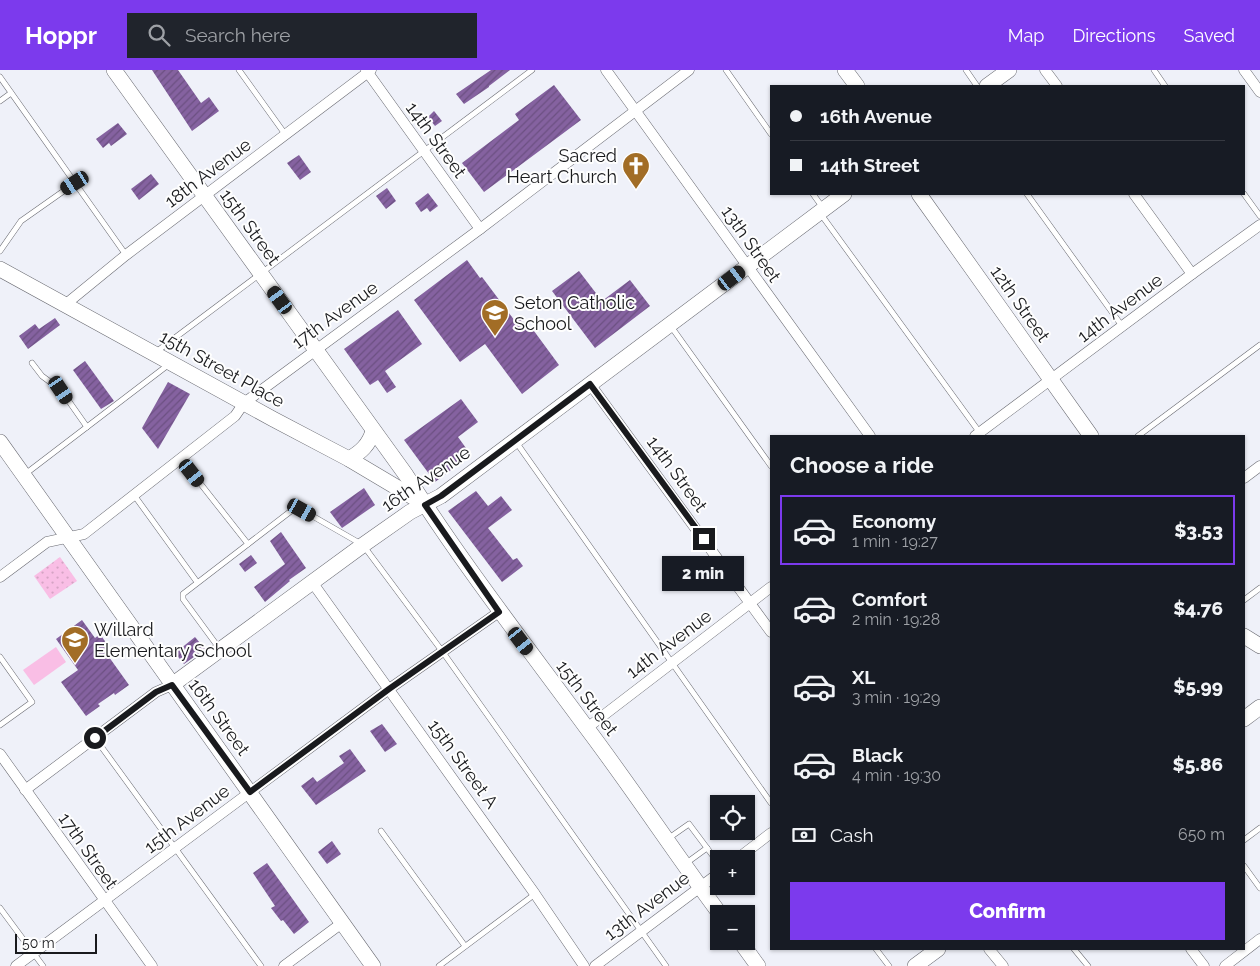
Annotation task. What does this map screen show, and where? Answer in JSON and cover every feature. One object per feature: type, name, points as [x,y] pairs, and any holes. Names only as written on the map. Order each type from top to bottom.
[{"type":"street","name":"15th Street","points":[[114,70],[406,475],[499,612],[587,728],[713,905]]},
{"type":"street","name":"13th Street","points":[[606,70],[869,435]]},
{"type":"street","name":"17th Avenue","points":[[0,577],[47,542],[84,534],[235,416],[244,403],[480,229],[688,70]]},
{"type":"street","points":[[845,70],[856,85]]},
{"type":"street","points":[[988,85],[1009,70]]},
{"type":"street","points":[[1045,70],[1056,85]]},
{"type":"street","points":[[1244,70],[1260,92]]},
{"type":"street","name":"18th Avenue","points":[[66,304],[126,255],[368,71]]},
{"type":"street","name":"14th Street","points":[[368,71],[480,229]]},
{"type":"street","name":"16th Avenue","points":[[25,790],[156,692],[172,685],[363,545],[410,512],[441,496],[843,195]]},
{"type":"street","name":"12th Street","points":[[920,195],[1091,435]]},
{"type":"street","points":[[1135,195],[1192,274]]},
{"type":"street","name":"14th Avenue","points":[[979,435],[1122,326],[1260,225]]},
{"type":"street","name":"15th Street Place","points":[[0,269],[349,459],[425,505]]},
{"type":"street","name":"14th Street","points":[[590,384],[770,631]]},
{"type":"street","points":[[349,459],[359,454],[370,440],[373,431]]},
{"type":"street","name":"16th Street","points":[[0,442],[373,966]]},
{"type":"street","points":[[1245,477],[1260,466]]},
{"type":"street","name":"15th Street A","points":[[312,582],[535,894],[584,966]]},
{"type":"street","name":"14th Avenue","points":[[587,728],[770,588]]},
{"type":"street","name":"15th Avenue","points":[[16,966],[389,689],[499,612]]},
{"type":"street","points":[[1245,637],[1260,646]]},
{"type":"street","points":[[1245,718],[1260,707]]},
{"type":"street","name":"17th Street","points":[[0,754],[104,902],[152,966]]},
{"type":"street","points":[[748,850],[770,833]]},
{"type":"street","name":"13th Avenue","points":[[595,966],[710,880]]},
{"type":"street","points":[[284,966],[342,923]]},
{"type":"street","points":[[1225,966],[1260,939]]},
{"type":"street","points":[[746,950],[758,966]]},
{"type":"street","points":[[915,966],[937,950]]},
{"type":"street","points":[[990,950],[1003,966]]},
{"type":"street","points":[[1192,950],[1204,966]]},
{"type":"lane","points":[[239,70],[285,135]]},
{"type":"lane","points":[[155,353],[532,70]]},
{"type":"lane","points":[[726,70],[770,133]]},
{"type":"lane","points":[[966,70],[976,85]]},
{"type":"lane","points":[[1154,70],[1165,85]]},
{"type":"lane","points":[[0,77],[126,255]]},
{"type":"lane","points":[[0,101],[11,93]]},
{"type":"lane","points":[[0,251],[21,221],[75,183]]},
{"type":"lane","points":[[814,195],[822,211],[979,435]]},
{"type":"lane","points":[[1027,195],[1122,326]]},
{"type":"lane","points":[[1245,195],[1260,216]]},
{"type":"lane","points":[[670,325],[770,465]]},
{"type":"lane","points":[[1139,435],[1260,345]]},
{"type":"lane","points":[[32,363],[42,376],[61,390],[86,427]]},
{"type":"lane","points":[[24,475],[171,363]]},
{"type":"lane","points":[[514,440],[770,802]]},
{"type":"lane","points":[[181,459],[248,544]]},
{"type":"lane","points":[[134,495],[198,582]]},
{"type":"lane","points":[[220,650],[183,599],[183,594],[296,508],[363,545],[442,651],[666,966]]},
{"type":"lane","points":[[1245,599],[1260,588]]},
{"type":"lane","points":[[0,657],[32,702],[0,725]]},
{"type":"lane","points":[[95,738],[261,966]]},
{"type":"lane","points":[[666,840],[689,824],[710,852]]},
{"type":"lane","points":[[1245,839],[1260,828]]},
{"type":"lane","points":[[381,830],[465,946]]},
{"type":"lane","points":[[684,865],[707,848]]},
{"type":"lane","points":[[1245,867],[1260,888]]},
{"type":"lane","points":[[439,966],[535,894]]},
{"type":"lane","points":[[0,908],[43,966]]},
{"type":"lane","points":[[877,950],[889,966]]},
{"type":"lane","points":[[1075,950],[1088,966]]},
{"type":"shaded area","points":[[60,557],[77,581],[50,599],[34,576]]},
{"type":"shaded area","points":[[56,647],[66,662],[34,685],[23,670]]},
{"type":"building","points":[[152,70],[178,70],[201,103],[209,97],[219,111],[192,131]]},
{"type":"building","points":[[491,70],[510,70],[464,104],[456,94]]},
{"type":"building","points":[[554,85],[581,120],[484,192],[462,163],[519,120],[515,114]]},
{"type":"building","points":[[434,111],[442,121],[435,126],[428,117]]},
{"type":"building","points":[[118,123],[127,134],[111,146],[109,143],[103,148],[96,139]]},
{"type":"building","points":[[299,155],[311,172],[300,180],[287,163]]},
{"type":"building","points":[[151,174],[159,184],[139,200],[131,189]]},
{"type":"building","points":[[387,188],[396,201],[386,209],[376,196]]},
{"type":"building","points":[[428,193],[438,206],[430,212],[427,208],[421,212],[415,203]]},
{"type":"building","points":[[467,260],[515,321],[520,317],[531,332],[534,331],[559,365],[522,394],[485,344],[460,362],[414,300]]},
{"type":"building","points":[[579,271],[602,301],[630,280],[650,306],[595,348],[552,291]]},
{"type":"building","points":[[398,310],[422,344],[385,371],[396,387],[387,393],[378,380],[370,385],[344,349]]},
{"type":"building","points":[[55,318],[60,325],[28,349],[19,336],[35,324],[39,329]]},
{"type":"building","points":[[85,361],[114,401],[101,409],[73,370]]},
{"type":"building","points":[[168,382],[190,394],[158,449],[142,428]]},
{"type":"building","points":[[461,399],[478,422],[458,437],[471,455],[435,482],[404,440]]},
{"type":"building","points":[[364,488],[375,505],[342,528],[330,512]]},
{"type":"building","points":[[476,491],[488,506],[501,496],[512,510],[488,528],[513,560],[517,558],[523,566],[502,582],[448,511]]},
{"type":"building","points":[[281,532],[306,568],[289,580],[265,602],[254,587],[285,564],[270,541]]},
{"type":"building","points":[[251,555],[257,563],[245,572],[239,564]]},
{"type":"building","points":[[82,620],[95,638],[100,634],[109,647],[104,650],[129,685],[98,704],[100,706],[86,716],[61,682],[78,670],[56,639]]},
{"type":"building","points":[[195,637],[205,649],[184,664],[175,653]]},
{"type":"building","points":[[382,724],[397,744],[385,752],[370,731]]},
{"type":"building","points":[[350,749],[366,771],[316,805],[301,786],[313,777],[317,782],[344,763],[339,756]]},
{"type":"building","points":[[332,841],[341,854],[327,864],[318,852]]},
{"type":"building","points":[[267,863],[309,922],[294,934],[271,908],[275,906],[253,873]]},
{"type":"place","name":"Sacred Heart Church","points":[[636,190]]},
{"type":"place","name":"Seton Catholic School","points":[[495,337]]},
{"type":"place","name":"Willard Elementary School","points":[[75,664]]},
{"type":"route","points":[[95,738],[156,692],[172,685],[250,792],[389,689],[499,612],[425,505],[441,496],[590,384],[704,539]]}]
